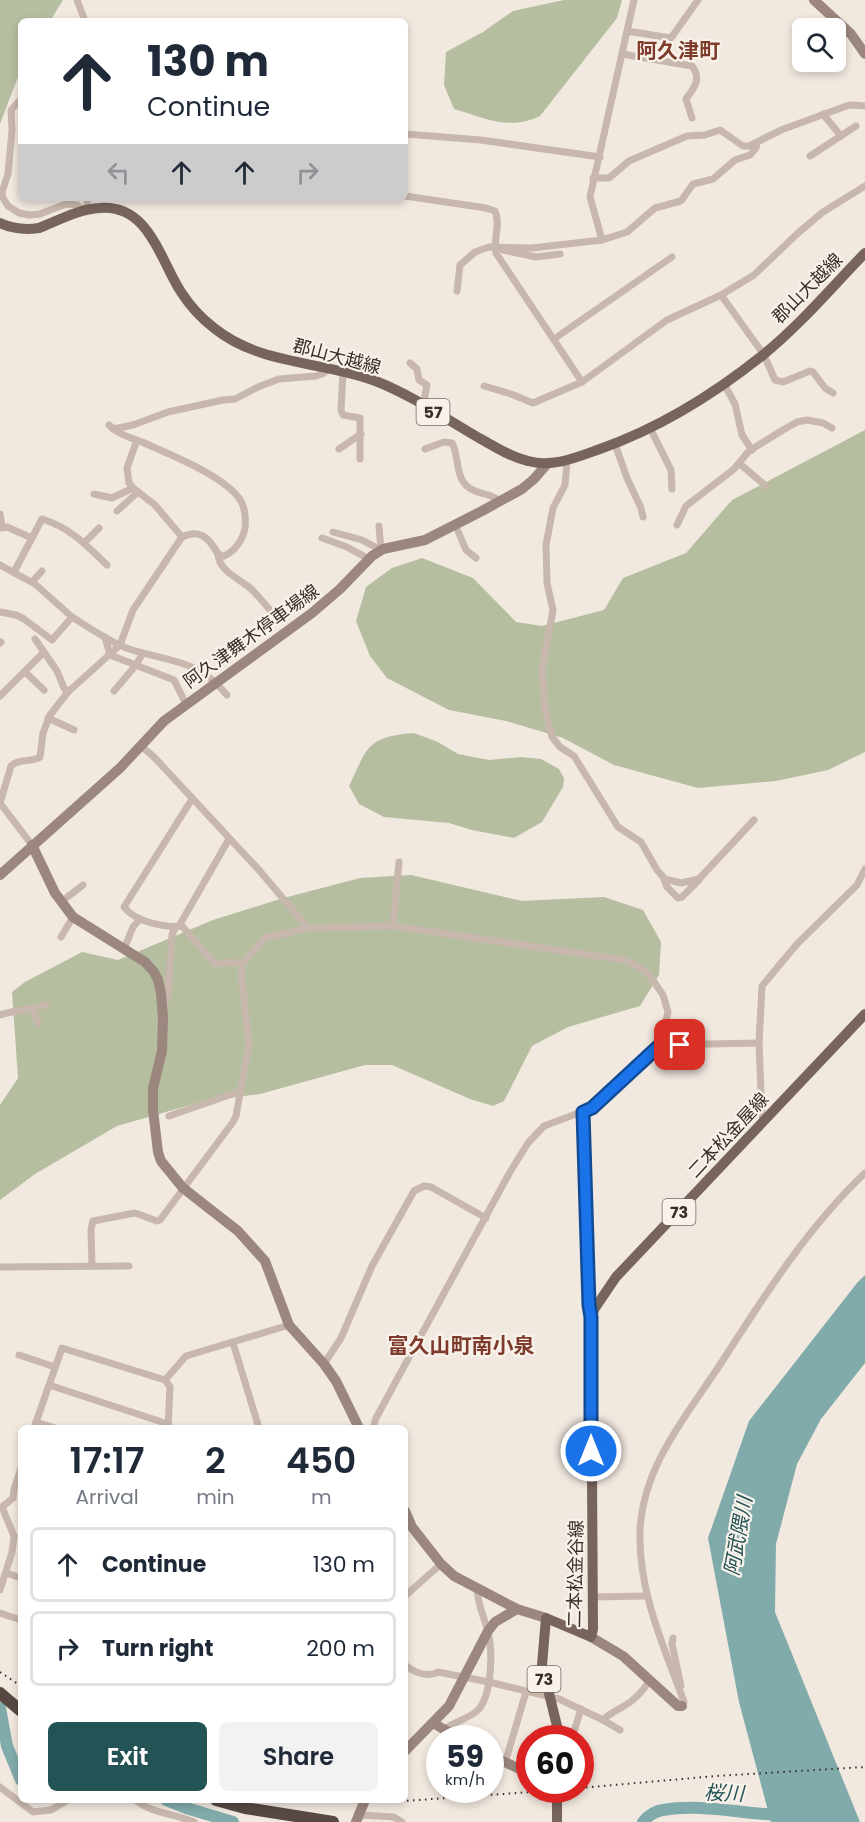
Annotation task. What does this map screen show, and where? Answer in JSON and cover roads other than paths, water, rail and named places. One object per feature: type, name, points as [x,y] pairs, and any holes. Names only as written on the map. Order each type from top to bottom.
[{"type":"highway","points":[[0,1693],[18,1708]]},
{"type":"highway","points":[[226,1803],[244,1808],[333,1822]]},
{"type":"main road","name":"郡山大越線","points":[[0,223],[19,229],[39,228],[85,210],[103,207],[126,213],[145,227],[153,237],[172,278],[190,306],[224,336],[253,350],[379,383],[512,455],[528,461],[547,464],[567,461],[615,444],[651,430],[685,411],[764,355],[865,253]]},
{"type":"main road","name":"二本松金屋線","points":[[591,1317],[616,1277],[865,1014]]},
{"type":"main road","name":"二本松金谷線","points":[[557,1725],[542,1665],[546,1618],[591,1637],[593,1629],[591,1317]]},
{"type":"main road","points":[[557,1803],[557,1822]]},
{"type":"street","points":[[77,0],[84,18]]},
{"type":"street","points":[[602,240],[590,197],[634,0]]},
{"type":"street","points":[[627,31],[671,38],[698,0]]},
{"type":"street","points":[[814,0],[851,34],[865,54]]},
{"type":"street","points":[[622,54],[692,66],[697,74],[697,83],[686,99],[692,118]]},
{"type":"street","points":[[18,103],[11,110],[9,165],[2,192],[4,202],[12,209],[29,215],[39,214],[66,204],[77,205],[85,210],[87,201]]},
{"type":"street","points":[[593,178],[609,178],[629,161],[687,136],[705,135],[720,130],[743,146],[749,147],[781,130],[823,114],[849,105],[865,106]]},
{"type":"street","points":[[823,114],[841,135]]},
{"type":"street","points":[[810,156],[856,126]]},
{"type":"street","points":[[408,134],[481,140],[600,157]]},
{"type":"street","points":[[457,291],[460,265],[475,252],[495,247],[532,248],[602,240],[627,232],[655,208],[681,201],[693,184],[714,178],[735,160],[750,155],[754,152],[756,142]]},
{"type":"street","points":[[484,386],[511,394],[532,404],[582,382],[667,320],[721,295],[754,275],[823,212],[865,186]]},
{"type":"street","points":[[408,196],[493,209],[498,216],[496,253],[582,382]]},
{"type":"street","points":[[495,247],[536,257],[560,254]]},
{"type":"street","points":[[554,339],[672,257]]},
{"type":"street","points":[[721,295],[764,355],[777,381],[783,382],[810,371],[832,393]]},
{"type":"street","points":[[410,363],[417,369],[419,380],[427,385],[423,406]]},
{"type":"street","points":[[328,370],[316,376],[279,379],[235,399],[168,412],[134,425],[111,427],[221,482],[239,498],[245,513],[243,537],[229,554],[224,556],[218,554],[198,533],[192,532],[182,537],[134,610],[120,645],[68,692],[48,718],[43,733],[42,755],[36,760],[13,764],[0,803],[3,813],[32,845],[61,902],[73,917],[145,962],[154,972],[163,1007],[162,1051],[153,1088],[153,1110],[161,1161],[183,1188],[238,1231],[259,1252],[270,1270],[289,1325],[336,1381],[358,1425]]},
{"type":"street","points":[[343,372],[340,411],[343,415],[360,418],[360,459]]},
{"type":"street","points":[[724,384],[735,404],[741,435],[752,450]]},
{"type":"street","points":[[677,525],[686,506],[740,464],[752,450],[802,420],[816,421],[832,428]]},
{"type":"street","points":[[651,430],[670,470],[672,489]]},
{"type":"street","points":[[339,449],[361,434]]},
{"type":"street","points":[[137,440],[127,468],[127,478],[135,490],[155,505],[182,537]]},
{"type":"street","points":[[425,449],[444,442],[452,443],[459,472],[464,482],[473,490],[494,496],[500,501]]},
{"type":"street","points":[[615,444],[643,517]]},
{"type":"street","points":[[567,461],[565,484],[553,508],[546,545],[547,583],[553,610],[542,670],[544,709],[556,743],[574,756],[618,827],[640,842],[667,887],[678,898],[754,820]]},
{"type":"street","name":"阿久津舞木停車場線","points":[[0,875],[98,788],[164,721],[312,614],[340,590],[369,559],[381,550],[425,540],[500,501],[534,479],[547,464]]},
{"type":"street","points":[[740,464],[766,486]]},
{"type":"street","points":[[94,494],[117,497],[135,490]]},
{"type":"street","points":[[117,511],[135,490]]},
{"type":"street","points":[[0,514],[1,527],[32,538]]},
{"type":"street","points":[[14,572],[42,519],[70,530],[107,565]]},
{"type":"street","points":[[455,524],[466,550],[476,558]]},
{"type":"street","points":[[379,526],[381,550]]},
{"type":"street","points":[[84,543],[99,528]]},
{"type":"street","points":[[333,532],[362,540],[381,550]]},
{"type":"street","points":[[322,538],[347,547],[369,559]]},
{"type":"street","points":[[218,554],[218,561],[225,570],[251,589],[269,609]]},
{"type":"street","points":[[0,565],[32,582],[72,617],[105,637],[120,645],[192,666],[217,682],[227,695]]},
{"type":"street","points":[[32,582],[42,571]]},
{"type":"street","points":[[0,612],[16,615],[33,624],[52,640],[72,617]]},
{"type":"street","points":[[105,637],[110,655]]},
{"type":"street","points":[[35,639],[68,692]]},
{"type":"street","points":[[0,696],[44,652]]},
{"type":"street","points":[[114,691],[136,665],[143,652]]},
{"type":"street","points":[[110,655],[174,680],[186,704]]},
{"type":"street","points":[[25,672],[44,690]]},
{"type":"street","points":[[48,718],[75,730]]},
{"type":"street","points":[[141,746],[259,870],[308,928]]},
{"type":"street","points":[[192,799],[124,907],[140,919],[177,927],[182,926],[213,962],[242,964]]},
{"type":"street","points":[[163,1007],[168,996],[172,935],[229,839]]},
{"type":"street","points":[[393,926],[399,862]]},
{"type":"street","points":[[764,1121],[759,1043],[762,986],[797,944],[856,885],[865,869]]},
{"type":"street","points":[[663,877],[681,883],[699,879]]},
{"type":"street","points":[[61,902],[83,885]]},
{"type":"street","points":[[61,937],[73,917]]},
{"type":"street","points":[[124,949],[133,927],[140,919]]},
{"type":"street","points":[[92,1266],[91,1228],[93,1221],[135,1213],[157,1221],[233,1122],[249,1044],[243,999],[242,964],[265,938],[308,928],[393,926],[625,960],[636,965],[655,983],[667,1006],[666,1026],[660,1045],[592,1108],[552,1121],[538,1131],[510,1172],[401,1371],[374,1425]]},
{"type":"street","points":[[0,1014],[22,1009],[32,1010],[46,1005]]},
{"type":"street","points":[[32,1010],[38,1023]]},
{"type":"street","points":[[660,1045],[759,1043]]},
{"type":"street","points":[[169,1116],[241,1090]]},
{"type":"street","points":[[583,1112],[591,1317]]},
{"type":"street","points":[[682,1702],[646,1596],[640,1548],[642,1515],[647,1488],[666,1446],[696,1397],[776,1278],[845,1192],[865,1173]]},
{"type":"street","points":[[324,1364],[341,1338],[372,1266],[414,1191],[424,1186],[431,1187],[486,1218]]},
{"type":"street","points":[[0,1267],[129,1266]]},
{"type":"street","points":[[165,1380],[186,1356],[289,1325]]},
{"type":"street","points":[[232,1343],[258,1425]]},
{"type":"street","points":[[35,1425],[63,1348],[165,1380],[170,1387],[168,1425]]},
{"type":"street","points":[[19,1355],[55,1367]]},
{"type":"street","points":[[49,1385],[165,1425]]},
{"type":"street","points":[[0,1590],[17,1537],[1,1506],[17,1499],[14,1490],[18,1477]]},
{"type":"street","points":[[408,1518],[412,1527],[454,1576],[517,1609],[546,1618]]},
{"type":"street","points":[[408,1593],[441,1563]]},
{"type":"street","points":[[6,1573],[18,1577]]},
{"type":"street","points":[[449,1725],[480,1708],[489,1682],[488,1631],[477,1600],[477,1587]]},
{"type":"street","points":[[593,1598],[646,1596]]},
{"type":"street","points":[[409,1741],[433,1723],[448,1706],[495,1622],[517,1609]]},
{"type":"street","points":[[0,1613],[18,1619]]},
{"type":"street","points":[[591,1637],[623,1656],[678,1706],[682,1702],[682,1690],[672,1644],[673,1638]]},
{"type":"street","points":[[408,1667],[422,1674],[433,1675],[438,1672],[549,1697],[581,1708],[620,1730]]},
{"type":"street","points":[[603,1720],[613,1711],[636,1698],[649,1681]]},
{"type":"street","points":[[516,1768],[505,1763],[526,1692]]},
{"type":"street","points":[[576,1725],[581,1708]]},
{"type":"street","points":[[0,1787],[18,1801]]},
{"type":"street","points":[[21,1803],[33,1812],[51,1810],[63,1803]]},
{"type":"street","points":[[139,1803],[159,1813],[195,1822]]},
{"type":"street","points":[[363,1803],[358,1819],[394,1817],[402,1822]]},
{"type":"water","name":"阿武隈川","points":[[865,1275],[865,1363],[821,1419],[797,1464],[776,1544],[775,1612],[860,1822],[771,1822],[739,1702],[708,1538],[749,1421]]},
{"type":"waterway","name":"桜川","points":[[0,1708],[7,1746],[18,1773]]},
{"type":"waterway","name":"桜川","points":[[174,1803],[233,1822]]},
{"type":"waterway","name":"桜川","points":[[643,1822],[657,1811],[678,1808],[785,1815]]},
{"type":"railway","points":[[0,1672],[18,1684]]},
{"type":"railway","points":[[594,1787],[716,1776],[865,1767]]},
{"type":"railway","points":[[408,1801],[516,1793]]},
{"type":"district","name":"阿久津町","points":[[678,50]]},
{"type":"district","name":"富久山町南小泉","points":[[461,1345]]}]
